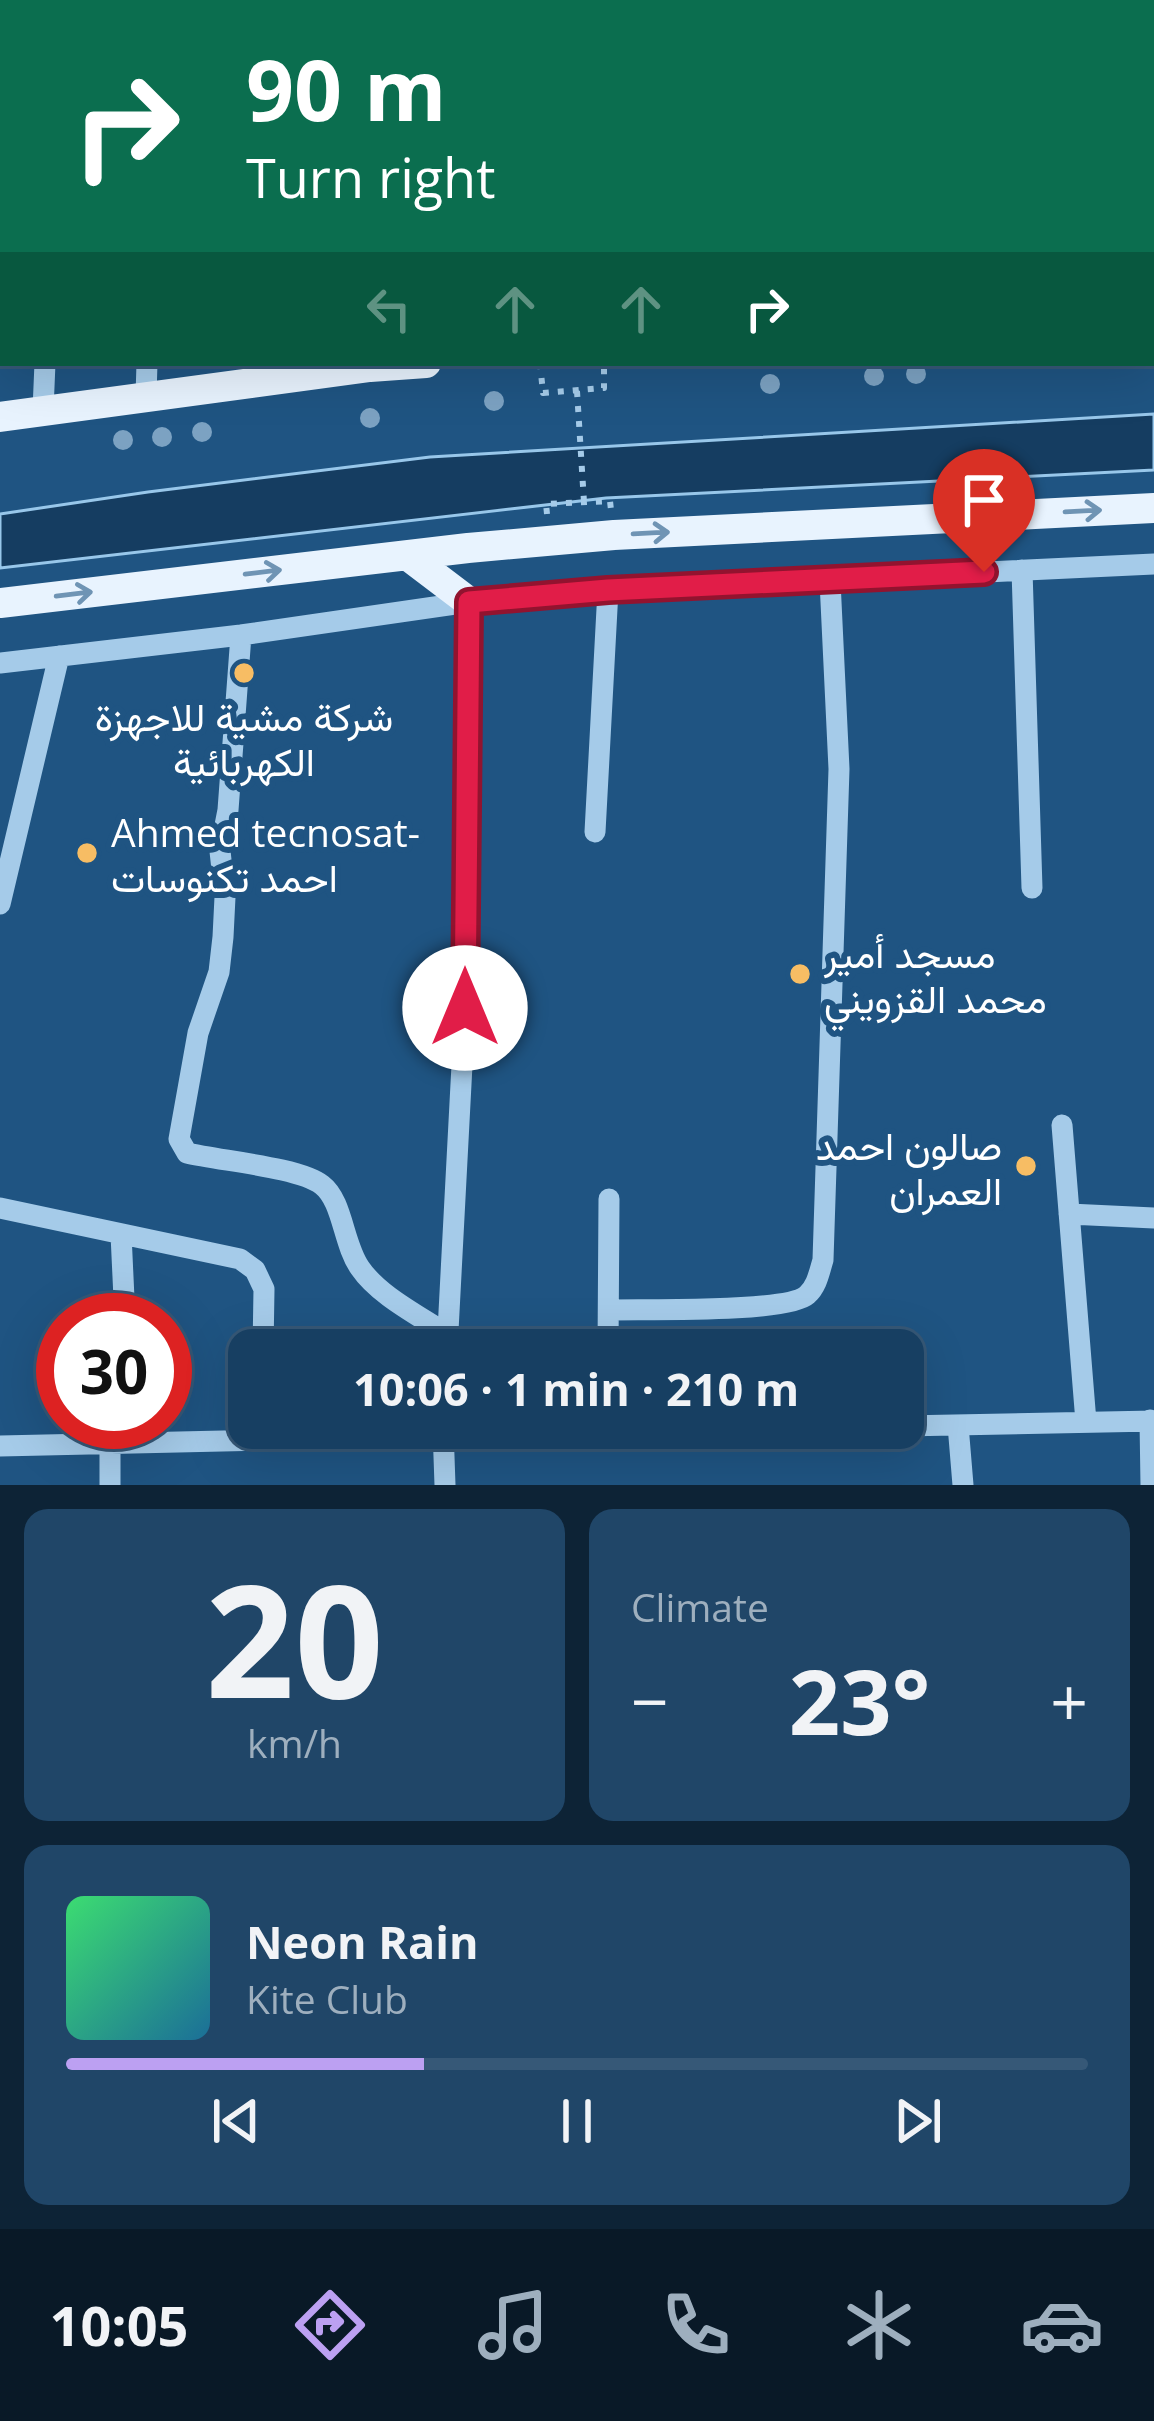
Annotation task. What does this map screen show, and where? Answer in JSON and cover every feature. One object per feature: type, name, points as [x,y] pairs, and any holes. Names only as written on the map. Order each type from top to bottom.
[{"type":"main road","points":[[0,417],[363,366]]},
{"type":"main road","points":[[0,603],[614,535],[1154,508]]},
{"type":"main road","points":[[407,555],[469,602]]},
{"type":"street","points":[[44,410],[45,366]]},
{"type":"street","points":[[146,396],[147,366]]},
{"type":"street","points":[[0,663],[469,602],[608,590],[1154,563]]},
{"type":"street","points":[[1022,570],[1032,888]]},
{"type":"street","points":[[608,1310],[772,1305],[804,1298],[817,1283],[823,1260],[839,769],[830,581]]},
{"type":"street","points":[[596,832],[608,590]]},
{"type":"street","points":[[448,1329],[465,1008],[469,602]]},
{"type":"street","points":[[241,635],[228,810],[220,851],[224,937],[219,972],[198,1033],[179,1139],[187,1153],[308,1176],[326,1187],[362,1272],[430,1329]]},
{"type":"street","points":[[0,904],[59,656]]},
{"type":"street","points":[[1062,1125],[1086,1422]]},
{"type":"street","points":[[608,1329],[609,1198]]},
{"type":"street","points":[[0,1208],[240,1259],[255,1270],[264,1288],[263,1329]]},
{"type":"street","points":[[1069,1214],[1154,1218]]},
{"type":"street","points":[[122,1234],[124,1293]]},
{"type":"street","points":[[924,1426],[1152,1420],[1151,1485]]},
{"type":"street","points":[[958,1425],[963,1485]]},
{"type":"street","points":[[192,1435],[228,1434]]},
{"type":"street","points":[[0,1446],[36,1443]]},
{"type":"street","points":[[110,1485],[120,1449]]},
{"type":"street","points":[[444,1449],[445,1485]]},
{"type":"path","points":[[540,366],[543,394],[604,388],[604,366]]},
{"type":"path","points":[[578,392],[584,502]]},
{"type":"path","points":[[546,504],[610,501]]},
{"type":"water","points":[[1154,414],[1154,470],[606,498],[0,568],[0,514],[148,492],[430,457]]},
{"type":"place","name":"شركة مشية للاجهزة الكهربائية","points":[[244,673]]},
{"type":"place","name":"Ahmed tecnosat- احمد تكنوسات","points":[[87,853]]},
{"type":"place","name":"مسجد أمير محمد القزويني","points":[[800,974]]},
{"type":"place","name":"صالون احمد العمران","points":[[1026,1166]]},
{"type":"route","points":[[465,1008],[469,602],[608,590],[984,572]]}]
